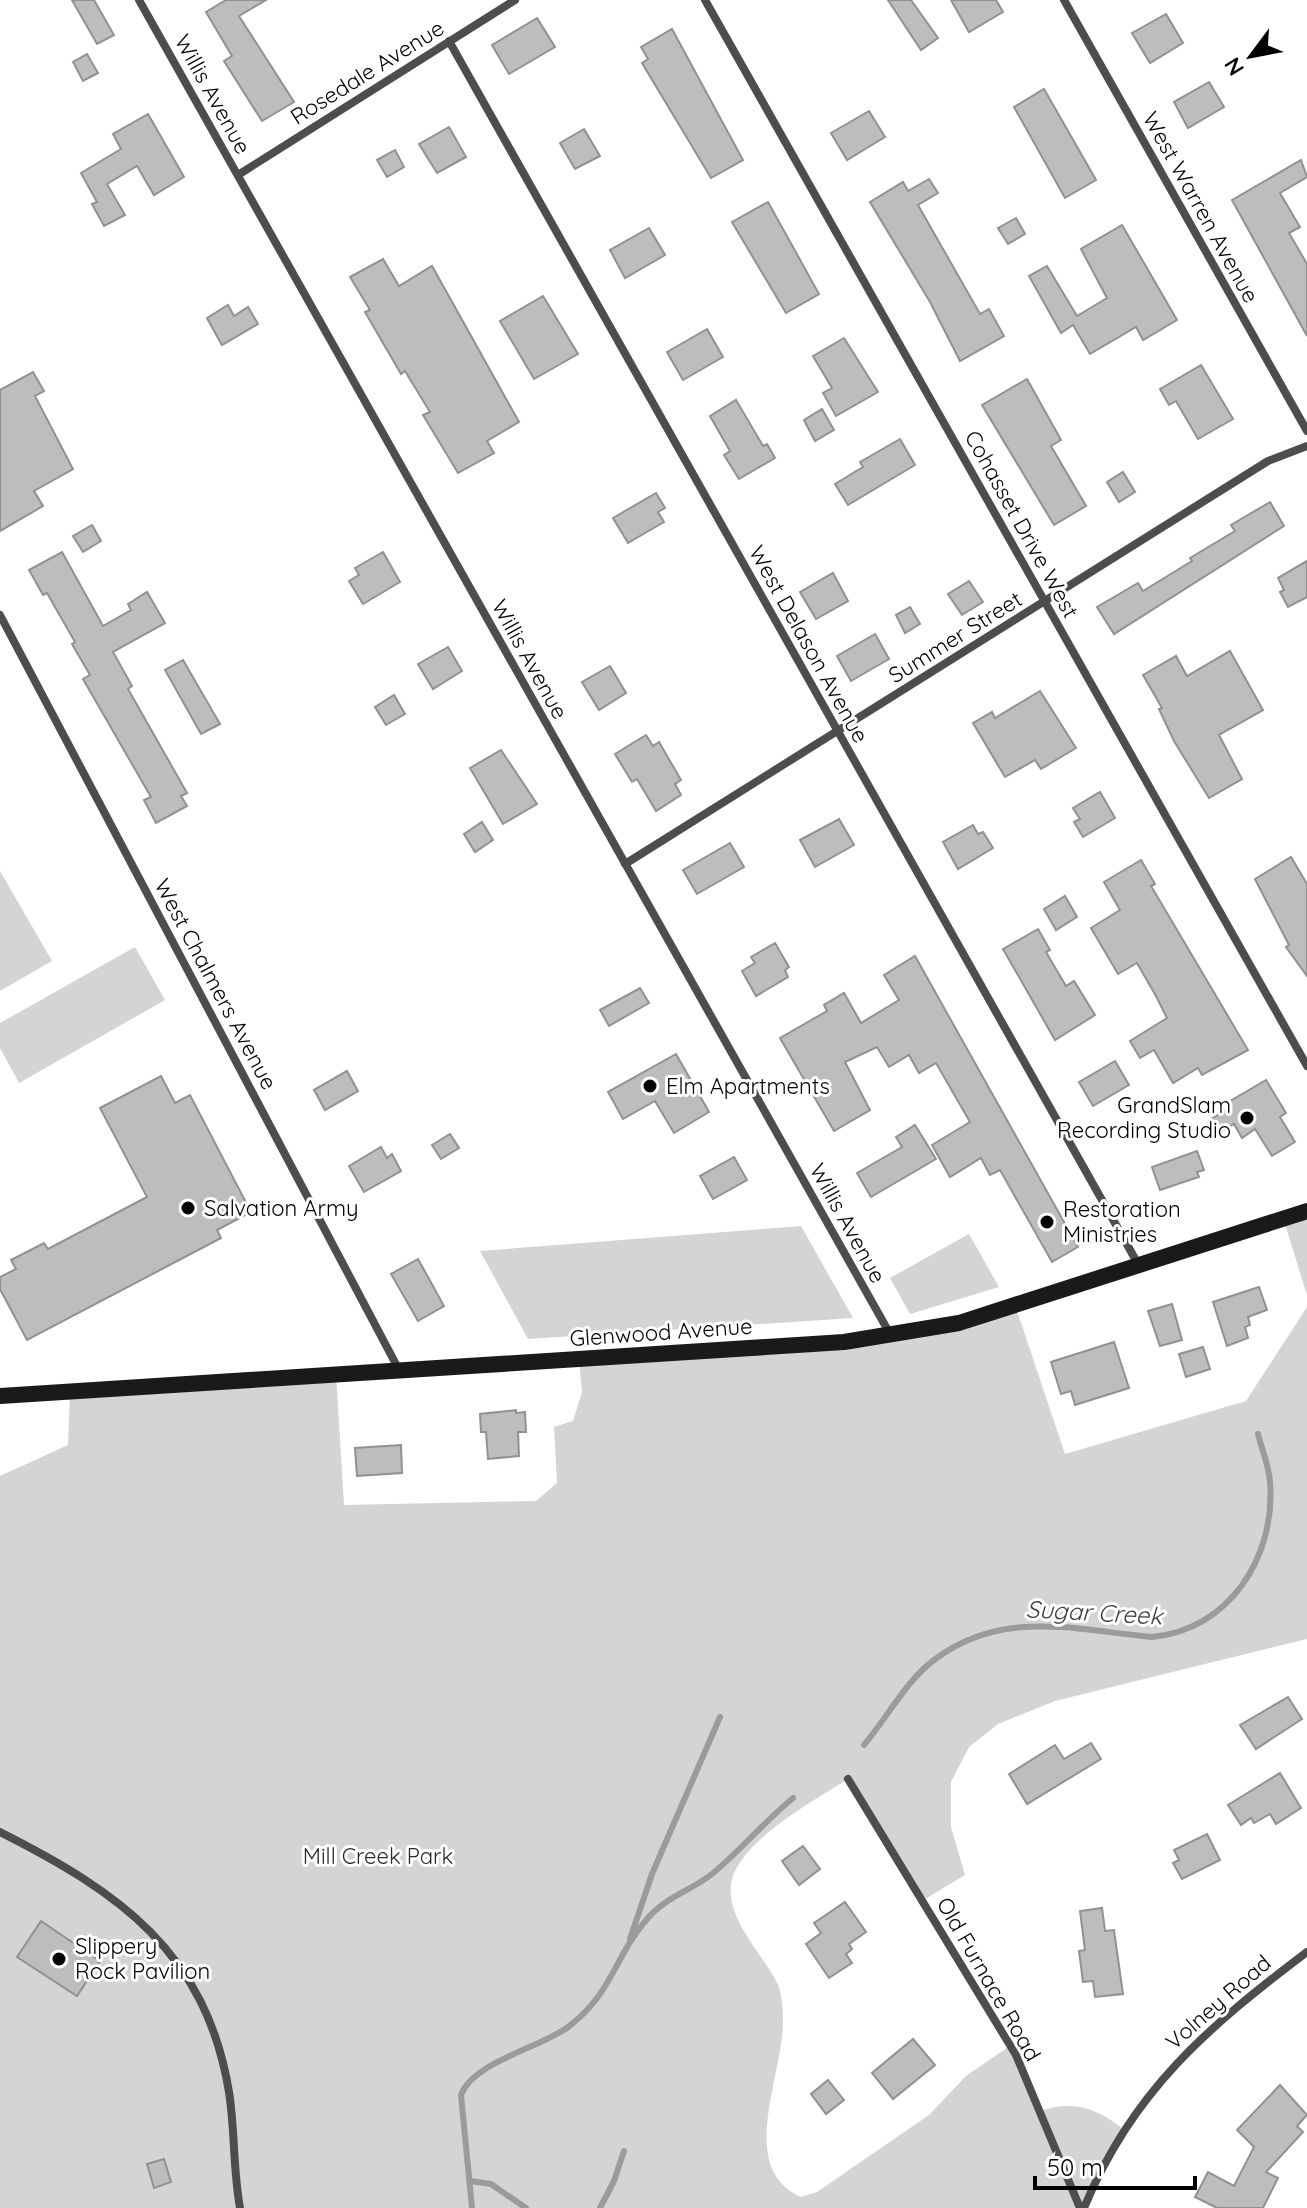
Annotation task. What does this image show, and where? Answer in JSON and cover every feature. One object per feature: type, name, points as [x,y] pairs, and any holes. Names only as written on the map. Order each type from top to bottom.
[{"type":"main road","name":"Glenwood Avenue","points":[[0,1396],[844,1342],[959,1323],[1307,1211]]},
{"type":"street","name":"Willis Avenue","points":[[139,0],[890,1335]]},
{"type":"street","name":"Rosedale Avenue","points":[[238,175],[515,0]]},
{"type":"street","name":"Cohasset Drive West","points":[[705,0],[1307,1066]]},
{"type":"street","name":"West Warren Avenue","points":[[1064,0],[1307,431]]},
{"type":"street","name":"West Delason Avenue","points":[[449,41],[1138,1264]]},
{"type":"street","name":"Summer Street","points":[[625,864],[1268,461],[1307,446]]},
{"type":"street","name":"West Chalmers Avenue","points":[[0,615],[399,1370]]},
{"type":"street","name":"Old Furnace Road","points":[[848,1779],[1016,2055],[1082,2208]]},
{"type":"street","points":[[0,1832],[41,1853],[122,1906],[155,1933],[182,1967],[215,2038],[223,2068],[240,2208]]},
{"type":"street","name":"Volney Road","points":[[1082,2208],[1123,2129],[1164,2074],[1195,2042],[1307,1952]]},
{"type":"green space","points":[[0,871],[52,961],[0,991]]},
{"type":"green space","points":[[135,947],[165,1000],[19,1083],[0,1048],[0,1023]]},
{"type":"green space","points":[[1307,1211],[1307,1295],[1283,1218]]},
{"type":"green space","points":[[801,1226],[853,1318],[528,1339],[480,1251]]},
{"type":"green space","points":[[969,1234],[999,1287],[910,1314],[890,1278]]},
{"type":"green space","name":"Mill Creek Park","points":[[1015,1305],[1065,1454],[1246,1401],[1307,1307],[1307,1639],[1055,1701],[998,1724],[969,1747],[951,1782],[951,1827],[965,1875],[922,1901],[848,1779],[783,1821],[752,1847],[733,1876],[732,1905],[745,1933],[778,1985],[781,1997],[781,2044],[767,2144],[771,2165],[782,2183],[801,2197],[817,2192],[929,2115],[966,2076],[1011,2045],[1040,2111],[1063,2106],[1084,2108],[1104,2116],[1123,2129],[1084,2208],[0,2208],[0,1476],[68,1445],[70,1391],[336,1374],[344,1505],[536,1501],[557,1483],[554,1427],[573,1421],[582,1392],[579,1359],[890,1335]]},
{"type":"building","points":[[72,0],[94,0],[114,35],[97,44]]},
{"type":"building","points":[[226,0],[266,0],[239,16],[294,102],[262,121],[224,61],[232,56],[206,12]]},
{"type":"building","points":[[888,0],[911,0],[938,38],[921,50]]},
{"type":"building","points":[[951,0],[996,0],[1003,12],[969,32]]},
{"type":"building","points":[[1166,14],[1183,43],[1150,63],[1132,33]]},
{"type":"building","points":[[537,18],[555,47],[509,74],[492,45]]},
{"type":"building","points":[[672,29],[743,160],[711,178],[642,63],[648,59],[641,47]]},
{"type":"building","points":[[87,54],[98,73],[83,81],[73,62]]},
{"type":"building","points":[[1209,82],[1224,107],[1188,128],[1174,102]]},
{"type":"building","points":[[1044,89],[1096,180],[1065,198],[1014,107]]},
{"type":"building","points":[[869,111],[885,137],[847,160],[831,133]]},
{"type":"building","points":[[148,114],[184,177],[154,195],[137,166],[107,184],[125,215],[104,226],[92,204],[97,202],[81,173],[121,149],[113,134]]},
{"type":"building","points":[[449,127],[466,157],[437,173],[419,144]]},
{"type":"building","points":[[584,129],[600,156],[575,169],[560,143]]},
{"type":"building","points":[[395,150],[404,167],[387,177],[377,160]]},
{"type":"building","points":[[1301,160],[1307,177],[1280,193],[1300,227],[1289,233],[1307,264],[1307,336],[1232,200]]},
{"type":"building","points":[[929,179],[938,193],[918,205],[980,314],[989,309],[1004,336],[960,361],[930,302],[870,202],[903,182],[908,191]]},
{"type":"building","points":[[768,202],[819,294],[786,313],[732,222]]},
{"type":"building","points":[[1016,218],[1025,234],[1008,244],[998,228]]},
{"type":"building","points":[[1122,225],[1177,320],[1143,340],[1136,327],[1090,354],[1073,325],[1061,333],[1029,276],[1047,266],[1077,316],[1107,298],[1081,249]]},
{"type":"building","points":[[649,228],[665,255],[625,278],[610,250]]},
{"type":"building","points":[[383,259],[399,286],[432,266],[519,422],[487,441],[494,453],[458,473],[423,415],[430,412],[405,371],[401,374],[365,312],[370,310],[350,277]]},
{"type":"building","points":[[543,296],[578,354],[534,379],[500,321]]},
{"type":"building","points":[[228,305],[234,316],[248,307],[258,324],[222,345],[207,318]]},
{"type":"building","points":[[707,329],[723,357],[683,380],[667,352]]},
{"type":"building","points":[[844,338],[878,392],[836,416],[823,393],[832,388],[813,356]]},
{"type":"building","points":[[1201,365],[1233,419],[1198,439],[1176,401],[1169,405],[1160,389]]},
{"type":"building","points":[[33,372],[44,391],[35,396],[73,469],[34,491],[43,506],[0,531],[0,390]]},
{"type":"building","points":[[1027,379],[1061,440],[1051,446],[1086,506],[1054,525],[982,405]]},
{"type":"building","points":[[736,400],[763,446],[767,444],[775,458],[739,479],[724,455],[730,451],[710,416]]},
{"type":"building","points":[[822,409],[834,430],[815,441],[804,420]]},
{"type":"building","points":[[900,439],[915,465],[848,505],[835,484],[863,467],[860,462]]},
{"type":"building","points":[[1123,472],[1135,492],[1119,502],[1107,482]]},
{"type":"building","points":[[656,493],[665,508],[658,512],[664,522],[628,543],[613,518]]},
{"type":"building","points":[[1270,502],[1284,526],[1114,634],[1097,607],[1138,583],[1143,591],[1235,531],[1231,525]]},
{"type":"building","points":[[92,525],[101,541],[83,552],[73,536]]},
{"type":"building","points":[[62,552],[103,626],[131,610],[128,604],[147,592],[165,623],[113,652],[132,686],[128,689],[187,793],[181,796],[187,806],[156,823],[144,800],[151,797],[83,679],[90,675],[72,644],[75,642],[47,593],[43,595],[29,570]]},
{"type":"building","points":[[383,552],[400,582],[363,604],[349,581],[359,575],[355,568]]},
{"type":"building","points":[[1307,561],[1307,597],[1288,607],[1280,592],[1284,590],[1278,578]]},
{"type":"building","points":[[833,573],[848,601],[816,619],[800,592]]},
{"type":"building","points":[[969,581],[983,602],[962,615],[948,594]]},
{"type":"building","points":[[910,607],[920,624],[905,633],[896,615]]},
{"type":"building","points":[[875,634],[889,659],[851,681],[837,656]]},
{"type":"building","points":[[448,647],[462,671],[433,689],[418,664]]},
{"type":"building","points":[[1230,651],[1263,710],[1219,735],[1242,779],[1209,798],[1174,741],[1159,709],[1162,708],[1143,675],[1176,656],[1187,676]]},
{"type":"building","points":[[183,660],[220,724],[201,734],[165,670]]},
{"type":"building","points":[[610,666],[626,693],[599,710],[582,682]]},
{"type":"building","points":[[1040,691],[1076,748],[1041,769],[1035,760],[1005,777],[973,723],[992,712],[995,718]]},
{"type":"building","points":[[394,695],[405,714],[386,725],[375,707]]},
{"type":"building","points":[[646,735],[653,746],[659,742],[681,780],[675,784],[681,795],[656,811],[637,779],[632,782],[615,754]]},
{"type":"building","points":[[501,750],[537,804],[503,824],[470,768]]},
{"type":"building","points":[[1100,792],[1115,818],[1083,837],[1074,822],[1080,819],[1073,808]]},
{"type":"building","points":[[839,819],[854,845],[815,867],[800,840]]},
{"type":"building","points":[[482,822],[493,840],[475,852],[464,834]]},
{"type":"building","points":[[973,825],[978,834],[983,832],[993,848],[958,869],[943,842]]},
{"type":"building","points":[[730,843],[744,867],[697,894],[683,870]]},
{"type":"building","points":[[1291,857],[1307,884],[1307,976],[1286,947],[1289,945],[1255,879]]},
{"type":"building","points":[[1141,860],[1155,884],[1151,886],[1248,1050],[1202,1075],[1198,1068],[1173,1083],[1154,1050],[1140,1058],[1130,1041],[1167,1018],[1156,996],[1137,963],[1118,974],[1091,928],[1120,910],[1104,882]]},
{"type":"building","points":[[1065,896],[1077,917],[1056,930],[1044,909]]},
{"type":"building","points":[[1038,929],[1050,950],[1046,952],[1066,986],[1074,981],[1095,1015],[1055,1040],[1003,949]]},
{"type":"building","points":[[775,943],[789,967],[785,970],[788,977],[756,996],[742,971],[755,963],[751,957]]},
{"type":"building","points":[[915,956],[1078,1247],[1052,1262],[1000,1170],[990,1175],[981,1158],[950,1177],[932,1145],[970,1122],[936,1063],[919,1073],[909,1055],[889,1067],[877,1047],[845,1062],[870,1110],[834,1131],[780,1038],[827,1011],[824,1005],[844,993],[861,1023],[899,1000],[884,975]]},
{"type":"building","points":[[640,988],[649,1003],[609,1026],[600,1010]]},
{"type":"building","name":"Elm Apartments","points":[[676,1054],[709,1112],[674,1133],[655,1101],[623,1119],[608,1092]]},
{"type":"building","points":[[1115,1061],[1129,1085],[1093,1106],[1079,1082]]},
{"type":"building","points":[[347,1071],[358,1091],[325,1110],[314,1090]]},
{"type":"building","name":"Salvation Army","points":[[161,1076],[175,1103],[190,1095],[251,1212],[217,1230],[221,1238],[27,1340],[0,1289],[0,1277],[16,1269],[11,1260],[44,1243],[48,1249],[147,1197],[100,1108]]},
{"type":"building","name":"GrandSlam Recording Studio","points":[[1266,1080],[1286,1113],[1280,1117],[1295,1142],[1272,1156],[1255,1129],[1242,1138],[1234,1124],[1219,1133],[1211,1119],[1228,1109],[1225,1104]]},
{"type":"building","points":[[915,1125],[936,1159],[871,1197],[857,1173],[902,1147],[896,1137]]},
{"type":"building","points":[[450,1134],[459,1148],[441,1159],[432,1145]]},
{"type":"building","points":[[381,1147],[387,1158],[392,1154],[401,1171],[364,1192],[349,1166]]},
{"type":"building","points":[[1197,1151],[1204,1170],[1197,1172],[1199,1177],[1160,1190],[1152,1167]]},
{"type":"building","points":[[734,1157],[747,1180],[713,1199],[700,1176]]},
{"type":"building","points":[[418,1259],[444,1306],[418,1321],[391,1274]]},
{"type":"building","points":[[1259,1287],[1267,1310],[1248,1317],[1250,1325],[1245,1327],[1248,1338],[1227,1346],[1213,1302]]},
{"type":"building","points":[[1172,1304],[1182,1340],[1160,1346],[1148,1311]]},
{"type":"building","points":[[1114,1342],[1129,1388],[1075,1405],[1071,1391],[1061,1394],[1051,1362]]},
{"type":"building","points":[[1203,1347],[1210,1369],[1186,1377],[1179,1354]]},
{"type":"building","points":[[516,1410],[516,1413],[525,1412],[526,1432],[518,1432],[519,1456],[488,1459],[486,1432],[481,1432],[480,1414]]},
{"type":"building","points":[[401,1445],[402,1473],[357,1476],[355,1448]]},
{"type":"building","points":[[1288,1697],[1302,1719],[1256,1749],[1240,1725]]},
{"type":"building","points":[[1091,1743],[1101,1759],[1027,1804],[1009,1774],[1055,1745],[1064,1759]]},
{"type":"building","points":[[1280,1773],[1301,1808],[1276,1824],[1270,1814],[1254,1823],[1251,1818],[1241,1825],[1228,1805]]},
{"type":"building","points":[[1207,1834],[1220,1860],[1182,1879],[1173,1863],[1179,1860],[1174,1850]]},
{"type":"building","points":[[803,1846],[820,1869],[799,1885],[782,1861]]},
{"type":"building","points":[[845,1902],[866,1932],[849,1944],[852,1949],[846,1954],[852,1963],[829,1978],[806,1944],[821,1933],[814,1923]]},
{"type":"building","points":[[1102,1908],[1105,1931],[1114,1930],[1123,1994],[1095,1997],[1093,1981],[1083,1982],[1079,1951],[1085,1950],[1080,1911]]},
{"type":"building","name":"Slippery Rock Pavilion","points":[[41,1921],[100,1961],[77,1996],[17,1957]]},
{"type":"building","points":[[913,2039],[935,2065],[893,2099],[872,2073]]},
{"type":"building","points":[[828,2080],[844,2100],[826,2114],[811,2094]]},
{"type":"building","points":[[1280,2085],[1307,2115],[1297,2126],[1303,2132],[1266,2172],[1278,2178],[1263,2208],[1217,2208],[1195,2197],[1208,2172],[1234,2186],[1254,2147],[1237,2130]]},
{"type":"building","points":[[164,2159],[171,2182],[154,2188],[147,2164]]},
{"type":"waterway","name":"Sugar Creek","points":[[864,1745],[905,1689],[924,1669],[960,1644],[986,1633],[1039,1626],[1152,1637],[1179,1631],[1204,1620],[1225,1605],[1256,1562],[1265,1537],[1270,1510],[1270,1482],[1258,1434]]},
{"type":"waterway","points":[[630,1939],[652,1874],[720,1717]]},
{"type":"waterway","name":"Sugar Creek","points":[[472,2208],[461,2095],[468,2083],[493,2065],[556,2035],[583,2014],[604,1988],[636,1933],[654,1912],[712,1874],[793,1798]]},
{"type":"waterway","points":[[600,2208],[614,2181],[624,2151]]},
{"type":"waterway","points":[[470,2181],[491,2184],[526,2208]]},
{"type":"place","name":"Elm Apartments","points":[[650,1086]]},
{"type":"place","name":"GrandSlam Recording Studio","points":[[1247,1118]]},
{"type":"place","name":"Salvation Army","points":[[188,1208]]},
{"type":"place","name":"Restoration Ministries","points":[[1047,1222]]},
{"type":"place","name":"Slippery Rock Pavilion","points":[[59,1959]]}]
